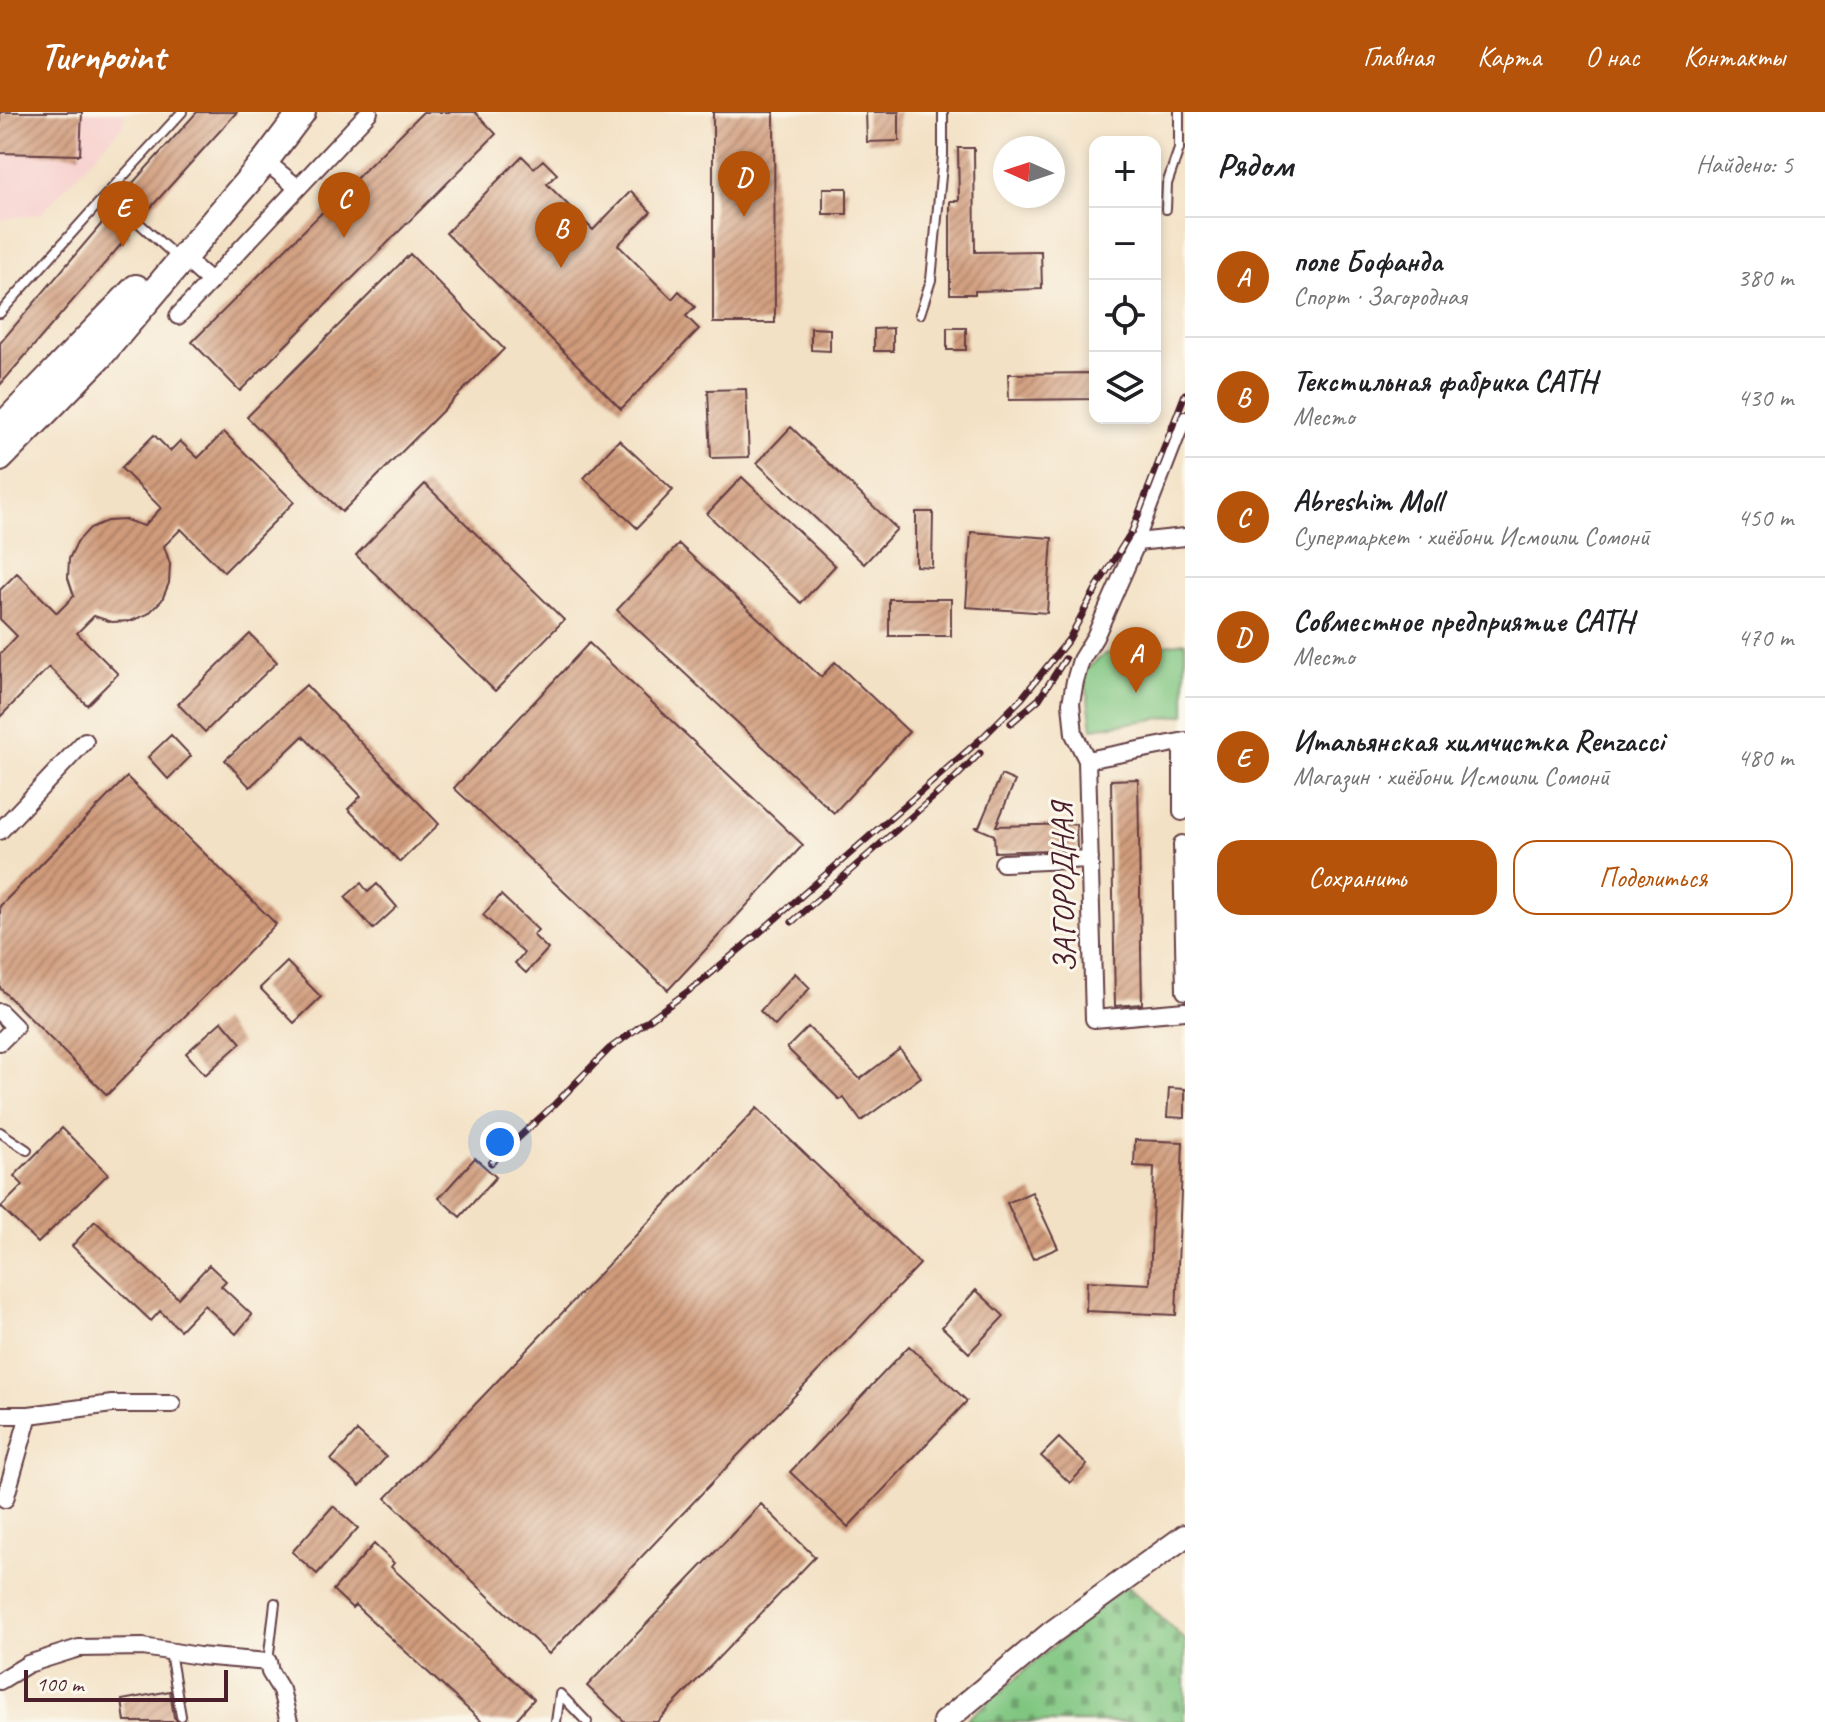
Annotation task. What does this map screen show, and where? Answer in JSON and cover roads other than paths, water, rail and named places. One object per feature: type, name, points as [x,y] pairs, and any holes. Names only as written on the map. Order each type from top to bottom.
[{"type":"highway","points":[[0,458],[99,357],[286,112]]},
{"type":"highway","points":[[0,429],[178,255],[265,161],[302,112]]},
{"type":"main road","points":[[944,1722],[1051,1633],[1185,1536]]},
{"type":"street","points":[[178,316],[369,112]]},
{"type":"street","points":[[265,161],[298,188]]},
{"type":"street","points":[[178,255],[210,281]]},
{"type":"street","points":[[1087,760],[1074,734],[1071,703],[1081,660],[1095,637],[1137,542],[1185,418]]},
{"type":"street","points":[[1137,542],[1185,537]]},
{"type":"street","points":[[0,831],[85,741]]},
{"type":"street","name":"ЗАГОРОДНАЯ","points":[[1182,812],[1184,741],[1087,760],[1094,1019],[1185,1011]]},
{"type":"street","points":[[1182,844],[1185,991]]},
{"type":"street","points":[[1003,863],[1090,859]]},
{"type":"street","points":[[0,1012],[15,1027],[0,1042]]},
{"type":"street","points":[[0,1415],[29,1415],[112,1404],[172,1404]]},
{"type":"street","points":[[5,1499],[29,1415]]},
{"type":"street","points":[[0,1681],[28,1664],[79,1648],[143,1647],[268,1662],[281,1690],[289,1722]]},
{"type":"lane","points":[[0,313],[182,112]]},
{"type":"lane","points":[[920,314],[931,280],[943,155],[943,112]]},
{"type":"lane","points":[[1166,209],[1167,184],[1179,149],[1179,112]]},
{"type":"lane","points":[[107,194],[178,255]]},
{"type":"lane","points":[[0,1132],[27,1150]]},
{"type":"lane","points":[[268,1662],[275,1603]]},
{"type":"lane","points":[[170,1651],[181,1716]]},
{"type":"lane","points":[[556,1722],[560,1694],[587,1722]]},
{"type":"railway","points":[[1094,594],[1132,531],[1185,394]]},
{"type":"railway","points":[[491,1163],[609,1049],[698,984],[752,939],[982,738],[1022,698],[1069,639],[1098,585]]},
{"type":"railway","points":[[1011,723],[1039,699],[1065,659]]},
{"type":"railway","points":[[792,922],[980,753]]},
{"type":"place","name":"Совместное предприятие CATH","points":[[744,217]]},
{"type":"place","name":"Abreshim Moll","points":[[344,238]]},
{"type":"place","name":"Итальянская химчистка Renzacci","points":[[123,247]]},
{"type":"place","name":"Текстильная фабрика САТН","points":[[561,268]]},
{"type":"place","name":"поле Бофанда","points":[[1136,693]]}]
